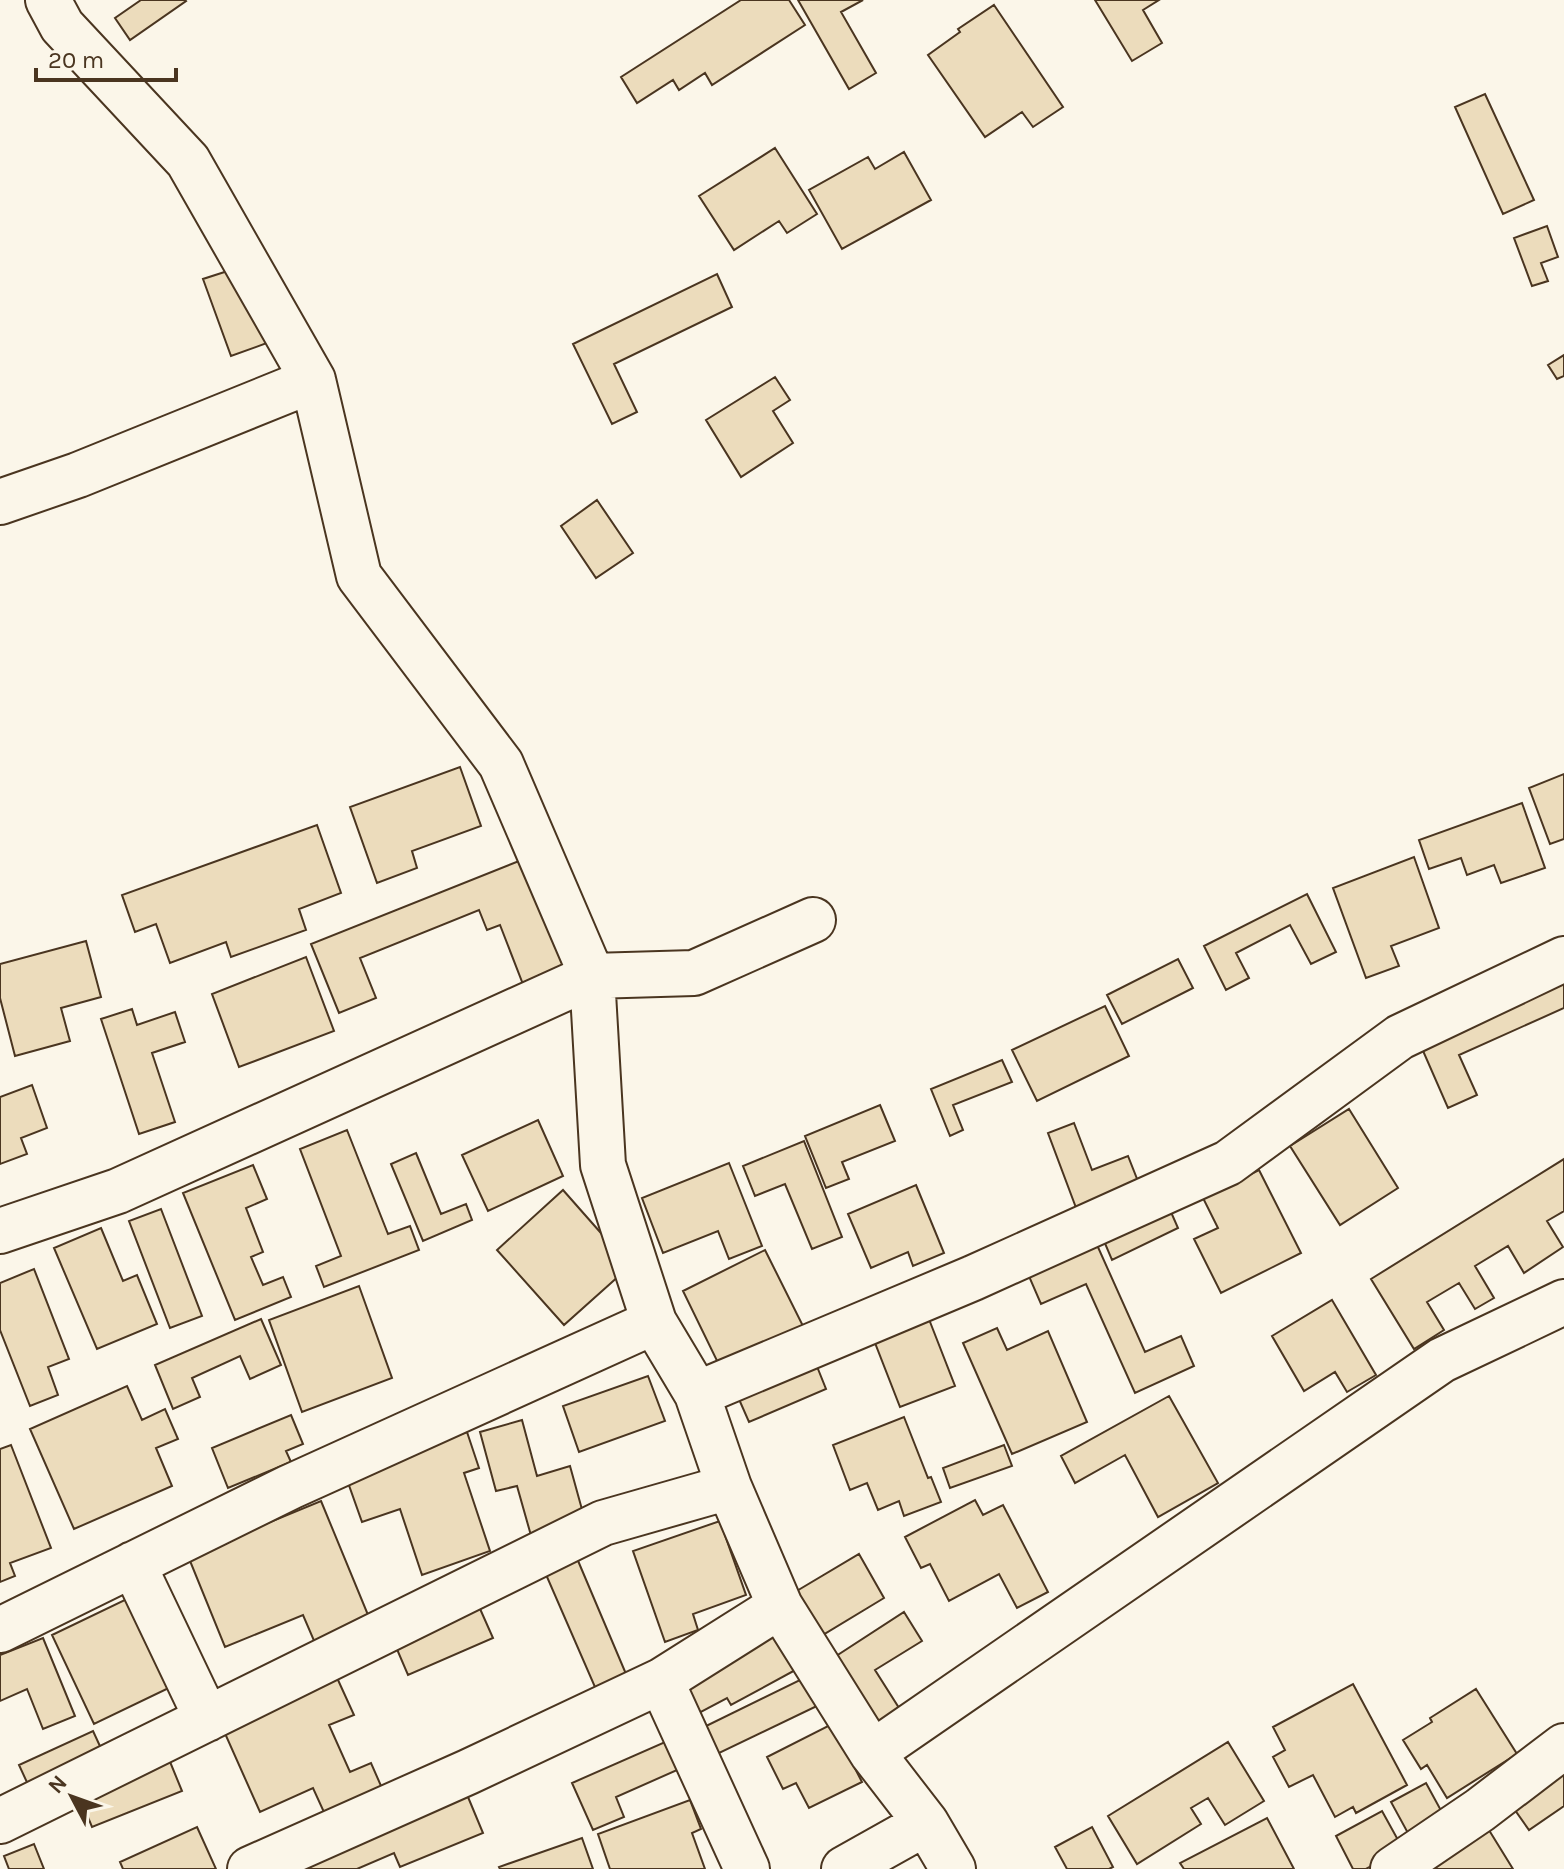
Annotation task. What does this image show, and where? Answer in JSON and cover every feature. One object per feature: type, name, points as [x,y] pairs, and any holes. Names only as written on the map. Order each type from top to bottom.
[{"type":"street","points":[[48,0],[62,26],[188,161],[313,380],[359,576],[501,764],[592,976],[603,1165],[654,1322],[697,1394],[729,1487],[780,1606],[872,1753],[926,1823],[953,1869]]},
{"type":"street","points":[[0,502],[78,475],[313,380]]},
{"type":"street","points":[[0,1231],[118,1191],[592,976],[694,973],[813,920]]},
{"type":"street","points":[[697,1394],[973,1278],[1228,1163],[1400,1037],[1564,959]]},
{"type":"street","points":[[872,1753],[1442,1360],[1564,1302]]},
{"type":"street","points":[[0,1630],[290,1487],[654,1322]]},
{"type":"street","points":[[0,1821],[603,1523],[729,1487]]},
{"type":"street","points":[[133,1564],[207,1719]]},
{"type":"street","points":[[250,1869],[468,1772],[661,1681],[780,1606]]},
{"type":"street","points":[[661,1681],[747,1869]]},
{"type":"street","points":[[1393,1869],[1480,1810],[1564,1746]]},
{"type":"street","points":[[844,1869],[926,1823]]},
{"type":"building","points":[[141,0],[186,1],[130,40],[115,18]]},
{"type":"building","points":[[741,0],[789,0],[805,25],[712,85],[705,73],[679,90],[673,80],[637,103],[621,77]]},
{"type":"building","points":[[798,0],[863,0],[841,12],[876,73],[849,89]]},
{"type":"building","points":[[1095,0],[1159,0],[1143,10],[1162,43],[1132,61]]},
{"type":"building","points":[[994,5],[1063,107],[1033,127],[1022,112],[985,137],[928,55],[960,32],[958,29]]},
{"type":"building","points":[[1485,94],[1534,200],[1503,214],[1455,107]]},
{"type":"building","points":[[775,148],[817,214],[787,233],[779,221],[734,250],[699,196]]},
{"type":"building","points":[[904,152],[931,200],[842,249],[809,190],[868,157],[875,169]]},
{"type":"building","points":[[1547,226],[1558,257],[1541,263],[1548,281],[1532,286],[1514,238]]},
{"type":"building","points":[[240,267],[267,343],[231,356],[203,279]]},
{"type":"building","points":[[717,274],[732,307],[614,364],[637,412],[612,424],[573,344]]},
{"type":"building","points":[[1564,355],[1564,376],[1557,379],[1548,365]]},
{"type":"building","points":[[775,377],[790,400],[773,411],[793,443],[741,477],[706,420]]},
{"type":"building","points":[[597,500],[633,553],[596,578],[561,526]]},
{"type":"building","points":[[460,767],[481,826],[412,851],[417,868],[377,883],[350,807]]},
{"type":"building","points":[[1564,774],[1564,839],[1550,844],[1529,788]]},
{"type":"building","points":[[1522,803],[1545,868],[1501,883],[1494,865],[1467,875],[1461,858],[1429,869],[1419,840]]},
{"type":"building","points":[[317,825],[341,893],[299,909],[306,930],[231,957],[226,942],[170,963],[156,924],[135,932],[122,895]]},
{"type":"building","points":[[1414,857],[1439,928],[1391,946],[1399,966],[1366,978],[1333,888]]},
{"type":"building","points":[[524,859],[569,975],[526,992],[500,925],[487,930],[479,910],[360,958],[376,998],[339,1013],[311,944]]},
{"type":"building","points":[[1307,894],[1336,952],[1311,964],[1290,925],[1236,953],[1249,978],[1226,990],[1204,946]]},
{"type":"building","points":[[86,941],[101,997],[61,1008],[70,1041],[15,1056],[0,998],[0,964]]},
{"type":"building","points":[[306,957],[334,1031],[239,1067],[212,994]]},
{"type":"building","points":[[1178,959],[1193,988],[1122,1024],[1107,995]]},
{"type":"building","points":[[1564,980],[1564,1008],[1459,1055],[1477,1095],[1448,1108],[1420,1044]]},
{"type":"building","points":[[1105,1006],[1129,1056],[1037,1101],[1012,1050]]},
{"type":"building","points":[[132,1009],[137,1025],[175,1012],[185,1042],[152,1053],[175,1122],[139,1134],[101,1019]]},
{"type":"building","points":[[1002,1060],[1012,1082],[953,1105],[963,1130],[950,1136],[931,1089]]},
{"type":"building","points":[[32,1085],[47,1128],[21,1138],[27,1154],[0,1164],[0,1097]]},
{"type":"building","points":[[880,1105],[895,1141],[842,1162],[849,1179],[826,1188],[805,1136]]},
{"type":"building","points":[[1349,1109],[1398,1188],[1340,1225],[1290,1146]]},
{"type":"building","points":[[538,1120],[563,1176],[488,1211],[462,1155]]},
{"type":"building","points":[[1074,1123],[1092,1170],[1128,1156],[1141,1189],[1078,1213],[1048,1133]]},
{"type":"building","points":[[347,1130],[388,1234],[410,1226],[419,1250],[324,1287],[316,1266],[341,1256],[300,1149]]},
{"type":"building","points":[[804,1141],[842,1237],[812,1249],[785,1184],[755,1196],[743,1166]]},
{"type":"building","points":[[416,1153],[441,1214],[466,1204],[472,1220],[423,1241],[391,1164]]},
{"type":"building","points":[[1564,1159],[1564,1211],[1547,1221],[1563,1247],[1524,1273],[1508,1246],[1475,1266],[1494,1298],[1475,1309],[1459,1283],[1427,1302],[1444,1330],[1414,1349],[1371,1279]]},
{"type":"building","points":[[729,1163],[762,1246],[729,1259],[718,1231],[663,1253],[642,1198]]},
{"type":"building","points":[[253,1165],[267,1199],[246,1208],[263,1252],[251,1257],[263,1285],[283,1277],[291,1297],[235,1320],[183,1193]]},
{"type":"building","points":[[1259,1170],[1301,1253],[1221,1293],[1194,1239],[1218,1228],[1203,1198]]},
{"type":"building","points":[[916,1185],[944,1253],[913,1266],[908,1252],[871,1268],[848,1214]]},
{"type":"building","points":[[563,1190],[630,1266],[564,1325],[497,1250]]},
{"type":"building","points":[[1167,1203],[1178,1228],[1112,1260],[1101,1234]]},
{"type":"building","points":[[161,1209],[202,1316],[170,1328],[129,1221]]},
{"type":"building","points":[[101,1228],[123,1281],[137,1275],[157,1324],[97,1349],[54,1248]]},
{"type":"building","points":[[1093,1236],[1145,1352],[1181,1336],[1194,1366],[1135,1393],[1086,1284],[1041,1304],[1025,1267]]},
{"type":"building","points":[[765,1250],[804,1328],[721,1369],[683,1291]]},
{"type":"building","points":[[34,1269],[69,1359],[48,1367],[58,1395],[30,1406],[0,1330],[0,1283]]},
{"type":"building","points":[[359,1286],[392,1378],[302,1412],[269,1320]]},
{"type":"building","points":[[1332,1300],[1376,1375],[1347,1392],[1335,1372],[1304,1391],[1272,1336]]},
{"type":"building","points":[[925,1309],[955,1386],[900,1407],[870,1330]]},
{"type":"building","points":[[261,1319],[281,1365],[250,1379],[240,1356],[192,1378],[200,1397],[173,1409],[155,1365]]},
{"type":"building","points":[[997,1328],[1007,1350],[1048,1331],[1087,1422],[1012,1454],[963,1343]]},
{"type":"building","points":[[816,1364],[826,1389],[749,1422],[738,1397]]},
{"type":"building","points":[[648,1376],[665,1421],[579,1452],[563,1406]]},
{"type":"building","points":[[127,1386],[142,1420],[165,1409],[178,1439],[156,1448],[172,1486],[74,1529],[30,1429]]},
{"type":"building","points":[[1169,1396],[1218,1483],[1158,1517],[1125,1455],[1075,1483],[1061,1456]]},
{"type":"building","points":[[291,1415],[303,1444],[286,1451],[291,1462],[228,1488],[212,1448]]},
{"type":"building","points":[[904,1417],[941,1502],[904,1516],[899,1501],[878,1510],[867,1483],[850,1490],[833,1445]]},
{"type":"building","points":[[522,1420],[537,1476],[570,1466],[586,1524],[532,1539],[517,1486],[496,1491],[480,1432]]},
{"type":"building","points":[[467,1432],[479,1468],[464,1473],[490,1551],[422,1575],[400,1509],[362,1522],[345,1474]]},
{"type":"building","points":[[11,1445],[51,1548],[10,1563],[15,1576],[0,1582],[0,1449]]},
{"type":"building","points":[[1004,1445],[1012,1466],[950,1488],[943,1468]]},
{"type":"building","points":[[975,1500],[983,1515],[1003,1505],[1048,1592],[1017,1608],[999,1574],[949,1601],[930,1564],[921,1568],[905,1537]]},
{"type":"building","points":[[321,1501],[373,1627],[318,1650],[303,1615],[225,1647],[188,1556]]},
{"type":"building","points":[[720,1521],[746,1595],[693,1614],[698,1630],[665,1642],[633,1551]]},
{"type":"building","points":[[859,1554],[884,1598],[821,1636],[795,1592]]},
{"type":"building","points":[[576,1556],[629,1681],[598,1694],[544,1570]]},
{"type":"building","points":[[133,1596],[175,1685],[94,1724],[52,1635]]},
{"type":"building","points":[[477,1602],[493,1638],[408,1675],[393,1640]]},
{"type":"building","points":[[904,1612],[922,1641],[875,1670],[906,1719],[878,1737],[830,1660]]},
{"type":"building","points":[[778,1630],[799,1668],[731,1705],[727,1698],[699,1713],[682,1682]]},
{"type":"building","points":[[43,1638],[75,1716],[43,1729],[27,1689],[0,1701],[0,1655]]},
{"type":"building","points":[[333,1669],[354,1715],[329,1725],[350,1772],[371,1763],[385,1795],[328,1821],[313,1788],[260,1812],[219,1720]]},
{"type":"building","points":[[806,1677],[819,1705],[715,1755],[702,1728]]},
{"type":"building","points":[[1353,1684],[1407,1785],[1356,1813],[1353,1807],[1335,1817],[1313,1775],[1289,1787],[1273,1757],[1285,1750],[1273,1727]]},
{"type":"building","points":[[1476,1689],[1517,1754],[1447,1798],[1427,1765],[1421,1769],[1403,1740],[1432,1722],[1430,1718]]},
{"type":"building","points":[[832,1724],[862,1782],[809,1808],[796,1783],[783,1789],[767,1757]]},
{"type":"building","points":[[93,1731],[105,1757],[31,1791],[19,1765]]},
{"type":"building","points":[[681,1735],[693,1763],[616,1797],[624,1817],[593,1830],[572,1783]]},
{"type":"building","points":[[1228,1742],[1264,1801],[1225,1825],[1208,1798],[1191,1808],[1201,1824],[1137,1864],[1108,1816]]},
{"type":"building","points":[[166,1752],[182,1791],[92,1827],[76,1788]]},
{"type":"building","points":[[1564,1765],[1564,1806],[1529,1830],[1510,1803]]},
{"type":"building","points":[[1426,1783],[1444,1816],[1409,1835],[1391,1802]]},
{"type":"building","points":[[463,1785],[483,1833],[400,1867],[394,1853],[357,1869],[284,1869]]},
{"type":"building","points":[[690,1800],[701,1829],[692,1833],[705,1869],[610,1869],[598,1834]]},
{"type":"building","points":[[1382,1811],[1403,1849],[1366,1869],[1353,1869],[1336,1836]]},
{"type":"building","points":[[1267,1818],[1294,1869],[1184,1869],[1180,1863]]},
{"type":"building","points":[[1484,1822],[1513,1869],[1423,1869]]},
{"type":"building","points":[[197,1827],[216,1869],[123,1869],[120,1862]]},
{"type":"building","points":[[1092,1827],[1113,1867],[1067,1869],[1055,1847]]},
{"type":"building","points":[[582,1838],[593,1869],[499,1867]]},
{"type":"building","points":[[34,1844],[44,1869],[9,1869],[4,1856]]}]
